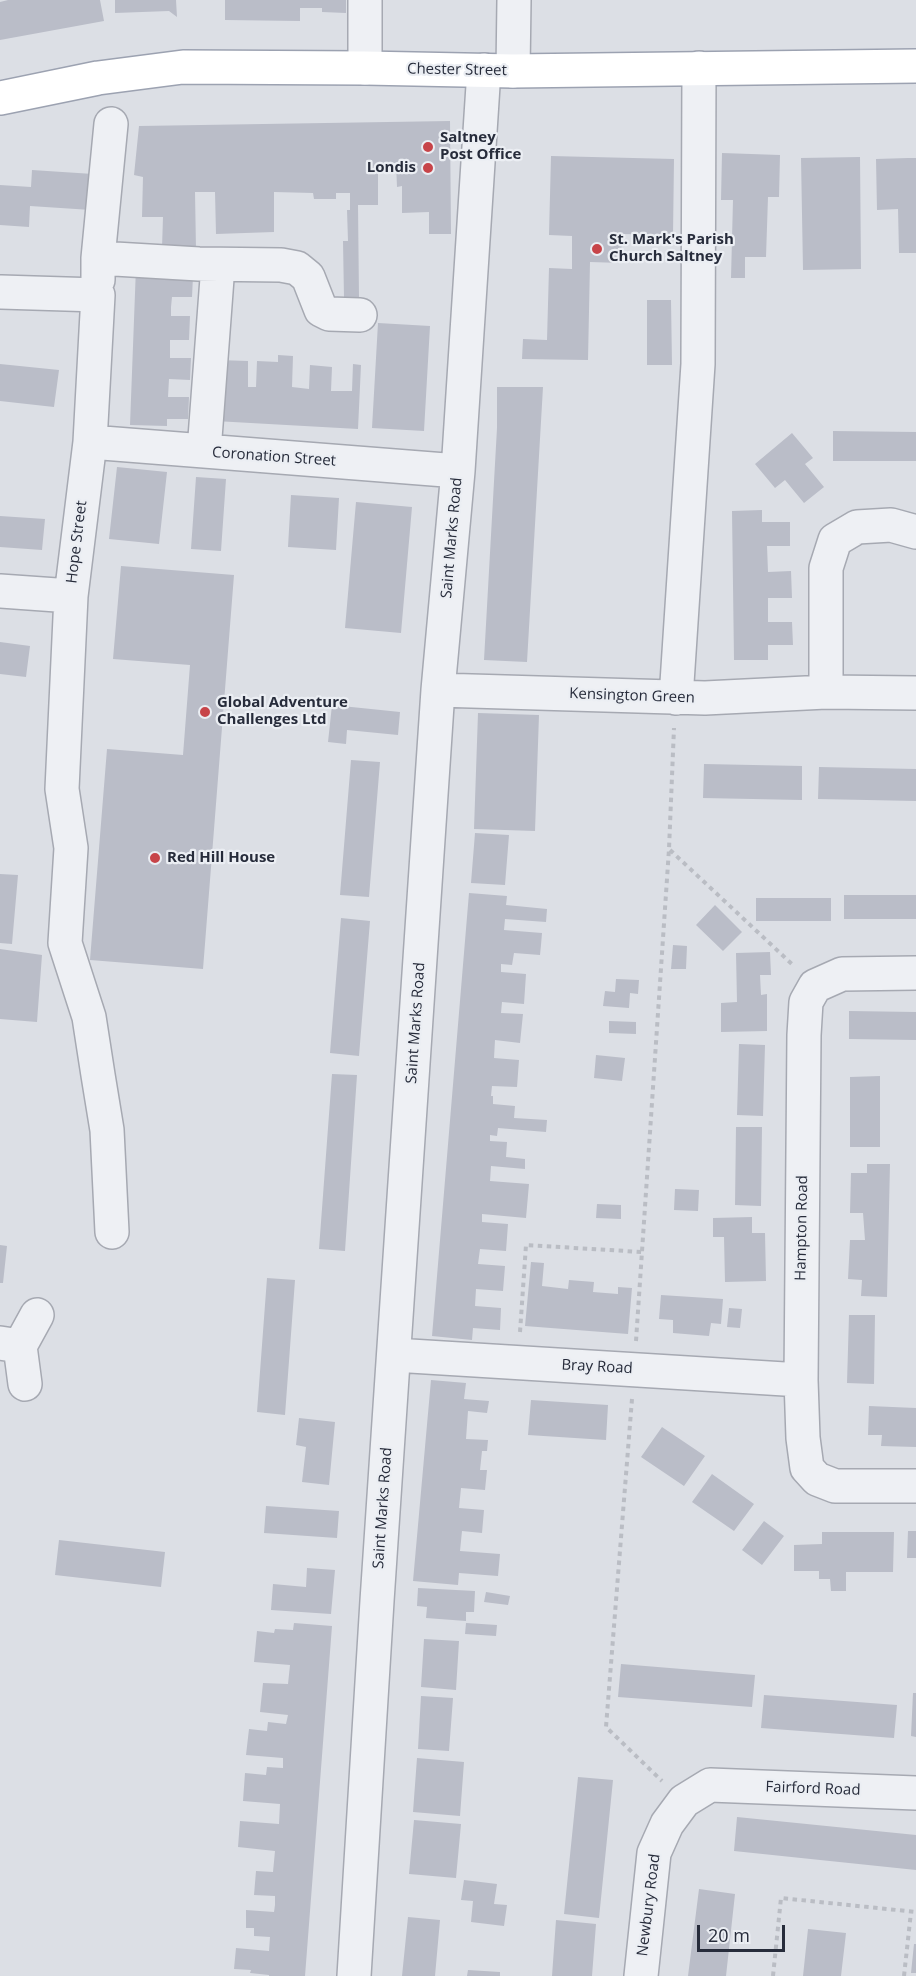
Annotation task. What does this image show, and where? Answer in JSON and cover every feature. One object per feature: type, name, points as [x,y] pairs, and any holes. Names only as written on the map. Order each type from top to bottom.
[{"type":"main road","name":"Chester Street","points":[[0,98],[98,78],[183,67],[499,71],[916,66]]},
{"type":"street","points":[[365,0],[365,68]]},
{"type":"street","name":"Saint Marks Road","points":[[354,1976],[438,690],[499,71],[514,0]]},
{"type":"street","points":[[690,698],[698,364],[699,68]]},
{"type":"street","name":"Hope Street","points":[[111,124],[98,258],[90,442],[71,596],[62,789],[71,848],[64,943],[88,1017],[98,1075],[107,1130],[112,1232]]},
{"type":"street","points":[[98,258],[218,265],[281,265],[297,268],[308,277],[321,310],[329,314],[360,315]]},
{"type":"street","points":[[204,451],[218,265]]},
{"type":"street","points":[[1,292],[98,295]]},
{"type":"street","name":"Coronation Street","points":[[90,442],[458,471]]},
{"type":"street","points":[[826,692],[826,568],[835,540],[857,527],[891,525],[916,532]]},
{"type":"street","points":[[0,591],[71,596]]},
{"type":"street","name":"Kensington Green","points":[[438,690],[690,698],[826,692],[916,693]]},
{"type":"street","points":[[829,980],[916,973]]},
{"type":"street","name":"Hampton Road","points":[[829,980],[806,1002],[804,1035],[801,1380],[803,1438],[807,1468],[817,1479],[835,1486],[916,1486]]},
{"type":"street","points":[[25,1384],[10,1344],[37,1315]]},
{"type":"street","name":"Bray Road","points":[[394,1356],[801,1380]]},
{"type":"street","name":"Fairford Road","points":[[697,1793],[916,1794]]},
{"type":"street","name":"Newbury Road","points":[[641,1976],[654,1853],[667,1824],[697,1793]]},
{"type":"path","points":[[690,698],[669,849],[634,1369],[606,1727],[697,1793]]},
{"type":"path","points":[[669,849],[829,980]]},
{"type":"path","points":[[518,1362],[526,1245],[642,1252]]},
{"type":"path","points":[[773,1976],[782,1898],[913,1912],[904,1976]]},
{"type":"building","points":[[8,0],[100,0],[104,21],[0,40],[0,2]]},
{"type":"building","points":[[115,0],[176,0],[177,17],[169,11],[115,13]]},
{"type":"building","points":[[225,0],[346,0],[346,13],[322,12],[322,8],[300,8],[300,21],[225,20]]},
{"type":"building","points":[[450,121],[451,234],[429,234],[429,212],[402,213],[402,186],[397,187],[396,163],[378,164],[378,205],[358,205],[359,298],[344,298],[343,241],[348,241],[347,210],[350,210],[350,193],[336,193],[336,199],[314,199],[313,193],[274,192],[274,232],[216,234],[215,192],[195,192],[196,250],[162,248],[163,217],[142,217],[143,177],[134,175],[139,126]]},
{"type":"building","points":[[722,153],[780,155],[779,197],[768,197],[766,257],[745,257],[745,278],[731,278],[733,200],[721,200]]},
{"type":"building","name":"St. Mark's Parish Church Saltney","points":[[551,156],[674,159],[673,235],[622,234],[621,263],[590,262],[588,360],[522,359],[523,339],[547,340],[549,268],[572,269],[572,236],[549,235]]},
{"type":"building","points":[[860,157],[861,269],[803,270],[801,158]]},
{"type":"building","points":[[916,158],[916,253],[899,253],[898,209],[877,210],[876,159]]},
{"type":"building","points":[[32,170],[93,174],[91,210],[30,206],[29,227],[0,225],[0,185],[31,187]]},
{"type":"building","points":[[136,267],[193,276],[192,297],[172,297],[171,307],[171,316],[190,316],[189,340],[170,340],[170,358],[191,358],[190,380],[169,379],[168,397],[189,397],[188,419],[167,419],[167,426],[130,425]]},
{"type":"building","points":[[647,300],[671,300],[672,365],[647,365]]},
{"type":"building","points":[[378,323],[430,326],[424,431],[372,428]]},
{"type":"building","points":[[278,355],[293,356],[292,387],[309,389],[310,365],[332,367],[331,391],[352,391],[353,364],[361,365],[358,429],[215,421],[218,360],[248,361],[248,387],[256,387],[257,361],[278,362]]},
{"type":"building","points":[[0,364],[59,370],[54,407],[0,401]]},
{"type":"building","points":[[497,387],[543,387],[527,662],[484,660],[497,428]]},
{"type":"building","points":[[833,431],[916,432],[916,461],[833,461]]},
{"type":"building","points":[[792,433],[813,458],[805,464],[824,487],[804,503],[785,480],[775,488],[755,464]]},
{"type":"building","points":[[117,467],[167,472],[159,544],[109,539]]},
{"type":"building","points":[[196,477],[226,479],[221,551],[191,549]]},
{"type":"building","points":[[291,495],[339,498],[336,550],[288,547]]},
{"type":"building","points":[[356,502],[412,507],[401,633],[345,628]]},
{"type":"building","points":[[762,510],[762,522],[790,522],[790,546],[767,546],[768,572],[791,571],[792,598],[768,598],[768,622],[792,622],[793,645],[768,645],[768,660],[734,660],[732,511]]},
{"type":"building","points":[[0,516],[45,519],[42,550],[0,547]]},
{"type":"building","name":"Red Hill House","points":[[121,566],[234,575],[203,969],[90,960],[107,749],[183,755],[190,665],[113,659]]},
{"type":"building","points":[[0,642],[30,646],[26,677],[0,674]]},
{"type":"building","points":[[332,705],[400,712],[398,735],[347,730],[346,744],[328,742]]},
{"type":"building","points":[[478,713],[539,715],[535,831],[474,829]]},
{"type":"building","points":[[351,760],[380,762],[369,897],[340,895]]},
{"type":"building","points":[[704,764],[802,766],[802,800],[703,798]]},
{"type":"building","points":[[819,767],[916,769],[916,801],[818,799]]},
{"type":"building","points":[[475,833],[509,835],[505,885],[471,883]]},
{"type":"building","points":[[0,874],[18,875],[12,944],[0,943]]},
{"type":"building","points":[[469,893],[507,896],[506,905],[547,909],[546,922],[505,919],[504,930],[542,933],[540,955],[514,953],[512,965],[501,964],[501,972],[526,974],[524,1004],[502,1002],[501,1013],[523,1014],[520,1043],[495,1040],[494,1058],[519,1060],[517,1087],[492,1086],[491,1096],[493,1096],[493,1104],[515,1106],[514,1118],[547,1120],[546,1132],[498,1128],[497,1136],[490,1135],[490,1141],[507,1142],[506,1157],[525,1159],[525,1169],[491,1166],[490,1181],[529,1184],[526,1218],[482,1214],[482,1222],[508,1224],[506,1251],[480,1249],[478,1264],[505,1266],[503,1291],[476,1289],[475,1306],[501,1308],[500,1330],[473,1328],[472,1340],[432,1336]]},
{"type":"building","points":[[844,895],[916,895],[916,919],[844,919]]},
{"type":"building","points":[[756,898],[831,898],[831,921],[756,921]]},
{"type":"building","points":[[715,905],[742,932],[723,951],[696,925]]},
{"type":"building","points":[[341,918],[370,921],[359,1056],[330,1053]]},
{"type":"building","points":[[673,945],[687,946],[686,969],[671,969]]},
{"type":"building","points":[[0,949],[42,955],[37,1022],[0,1019]]},
{"type":"building","points":[[770,952],[771,975],[760,975],[761,995],[767,994],[767,1031],[721,1032],[721,1003],[737,1002],[736,953]]},
{"type":"building","points":[[616,979],[639,980],[638,994],[630,993],[629,1008],[603,1006],[605,991],[615,992]]},
{"type":"building","points":[[849,1011],[916,1012],[916,1040],[849,1039]]},
{"type":"building","points":[[609,1021],[636,1022],[636,1034],[609,1033]]},
{"type":"building","points":[[739,1044],[765,1045],[763,1116],[737,1115]]},
{"type":"building","points":[[596,1055],[625,1058],[622,1081],[594,1078]]},
{"type":"building","points":[[332,1074],[357,1075],[345,1251],[319,1249]]},
{"type":"building","points":[[880,1076],[880,1147],[850,1147],[850,1077]]},
{"type":"building","points":[[736,1127],[762,1127],[761,1206],[735,1205]]},
{"type":"building","points":[[867,1164],[890,1164],[887,1297],[861,1296],[862,1280],[848,1279],[850,1240],[865,1240],[863,1213],[850,1213],[851,1173],[867,1173]]},
{"type":"building","points":[[675,1189],[699,1190],[698,1211],[674,1210]]},
{"type":"building","points":[[597,1204],[621,1205],[621,1219],[596,1218]]},
{"type":"building","points":[[752,1217],[752,1233],[765,1233],[766,1281],[725,1282],[724,1237],[713,1237],[713,1218]]},
{"type":"building","points":[[0,1245],[7,1246],[3,1283],[0,1283]]},
{"type":"building","points":[[531,1262],[544,1263],[542,1286],[568,1289],[569,1280],[594,1282],[593,1292],[618,1294],[618,1287],[632,1288],[628,1334],[525,1326]]},
{"type":"building","points":[[267,1278],[295,1280],[285,1415],[257,1412]]},
{"type":"building","points":[[661,1295],[723,1299],[721,1324],[711,1323],[709,1336],[673,1333],[673,1320],[659,1319]]},
{"type":"building","points":[[729,1308],[742,1309],[740,1328],[727,1327]]},
{"type":"building","points":[[849,1315],[875,1315],[874,1384],[847,1383]]},
{"type":"building","points":[[431,1380],[466,1383],[464,1399],[489,1401],[487,1413],[468,1411],[466,1439],[488,1440],[487,1451],[482,1451],[480,1470],[487,1470],[485,1490],[461,1488],[459,1508],[484,1510],[482,1533],[462,1531],[460,1551],[500,1554],[498,1576],[459,1573],[458,1585],[413,1581]]},
{"type":"building","points":[[531,1400],[608,1405],[606,1440],[528,1435]]},
{"type":"building","points":[[869,1406],[916,1408],[916,1447],[881,1446],[882,1435],[868,1435]]},
{"type":"building","points":[[299,1418],[335,1422],[329,1485],[302,1482],[306,1447],[296,1445]]},
{"type":"building","points":[[662,1427],[705,1456],[684,1486],[641,1457]]},
{"type":"building","points":[[712,1474],[754,1504],[734,1531],[692,1502]]},
{"type":"building","points":[[266,1506],[339,1511],[337,1538],[264,1533]]},
{"type":"building","points":[[764,1521],[784,1536],[762,1565],[742,1550]]},
{"type":"building","points":[[908,1531],[916,1531],[916,1558],[907,1558]]},
{"type":"building","points":[[822,1532],[894,1532],[893,1572],[846,1572],[846,1591],[831,1591],[830,1579],[819,1579],[819,1571],[794,1571],[794,1545],[822,1544]]},
{"type":"building","points":[[59,1540],[165,1552],[161,1587],[55,1575]]},
{"type":"building","points":[[307,1568],[335,1570],[331,1614],[271,1610],[273,1584],[306,1587]]},
{"type":"building","points":[[418,1588],[475,1591],[474,1612],[466,1612],[466,1621],[426,1618],[427,1607],[417,1606]]},
{"type":"building","points":[[486,1592],[510,1596],[508,1605],[484,1602]]},
{"type":"building","points":[[294,1623],[332,1626],[305,1976],[269,1976],[250,1973],[251,1970],[234,1969],[236,1948],[269,1951],[270,1937],[254,1936],[254,1928],[246,1928],[246,1910],[274,1912],[275,1896],[254,1895],[256,1871],[273,1872],[275,1851],[238,1847],[240,1821],[279,1824],[280,1804],[243,1801],[245,1773],[266,1775],[267,1767],[283,1768],[283,1758],[246,1755],[249,1729],[267,1731],[268,1722],[286,1724],[288,1715],[260,1712],[263,1683],[288,1684],[290,1665],[254,1662],[257,1631],[274,1633],[275,1629],[293,1630]]},
{"type":"building","points":[[466,1623],[497,1625],[496,1636],[465,1634]]},
{"type":"building","points":[[424,1639],[459,1641],[456,1690],[421,1687]]},
{"type":"building","points":[[621,1664],[755,1675],[752,1707],[618,1697]]},
{"type":"building","points":[[913,1693],[916,1693],[916,1737],[911,1736]]},
{"type":"building","points":[[764,1695],[897,1705],[894,1738],[761,1728]]},
{"type":"building","points":[[421,1696],[453,1698],[449,1751],[418,1749]]},
{"type":"building","points":[[417,1758],[464,1762],[460,1816],[413,1812]]},
{"type":"building","points":[[578,1777],[613,1780],[599,1918],[564,1914]]},
{"type":"building","points":[[737,1817],[916,1835],[916,1870],[734,1851]]},
{"type":"building","points":[[414,1820],[461,1824],[456,1878],[409,1874]]},
{"type":"building","points":[[464,1880],[497,1884],[494,1904],[507,1905],[504,1926],[471,1922],[473,1901],[461,1900]]},
{"type":"building","points":[[699,1889],[735,1894],[726,1976],[688,1976]]},
{"type":"building","points":[[408,1917],[440,1920],[435,1976],[402,1976]]},
{"type":"building","points":[[556,1920],[596,1924],[592,1976],[552,1976]]},
{"type":"building","points":[[808,1929],[846,1933],[841,1976],[803,1976]]},
{"type":"building","points":[[914,1944],[916,1944],[916,1973],[911,1973]]},
{"type":"building","points":[[468,1970],[500,1972],[500,1976],[467,1976]]},
{"type":"place","name":"Saltney Post Office","points":[[428,147]]},
{"type":"place","name":"Londis","points":[[428,168]]},
{"type":"place","name":"St. Mark's Parish Church Saltney","points":[[597,249]]},
{"type":"place","name":"Global Adventure Challenges Ltd","points":[[205,712]]},
{"type":"place","name":"Red Hill House","points":[[155,858]]}]
